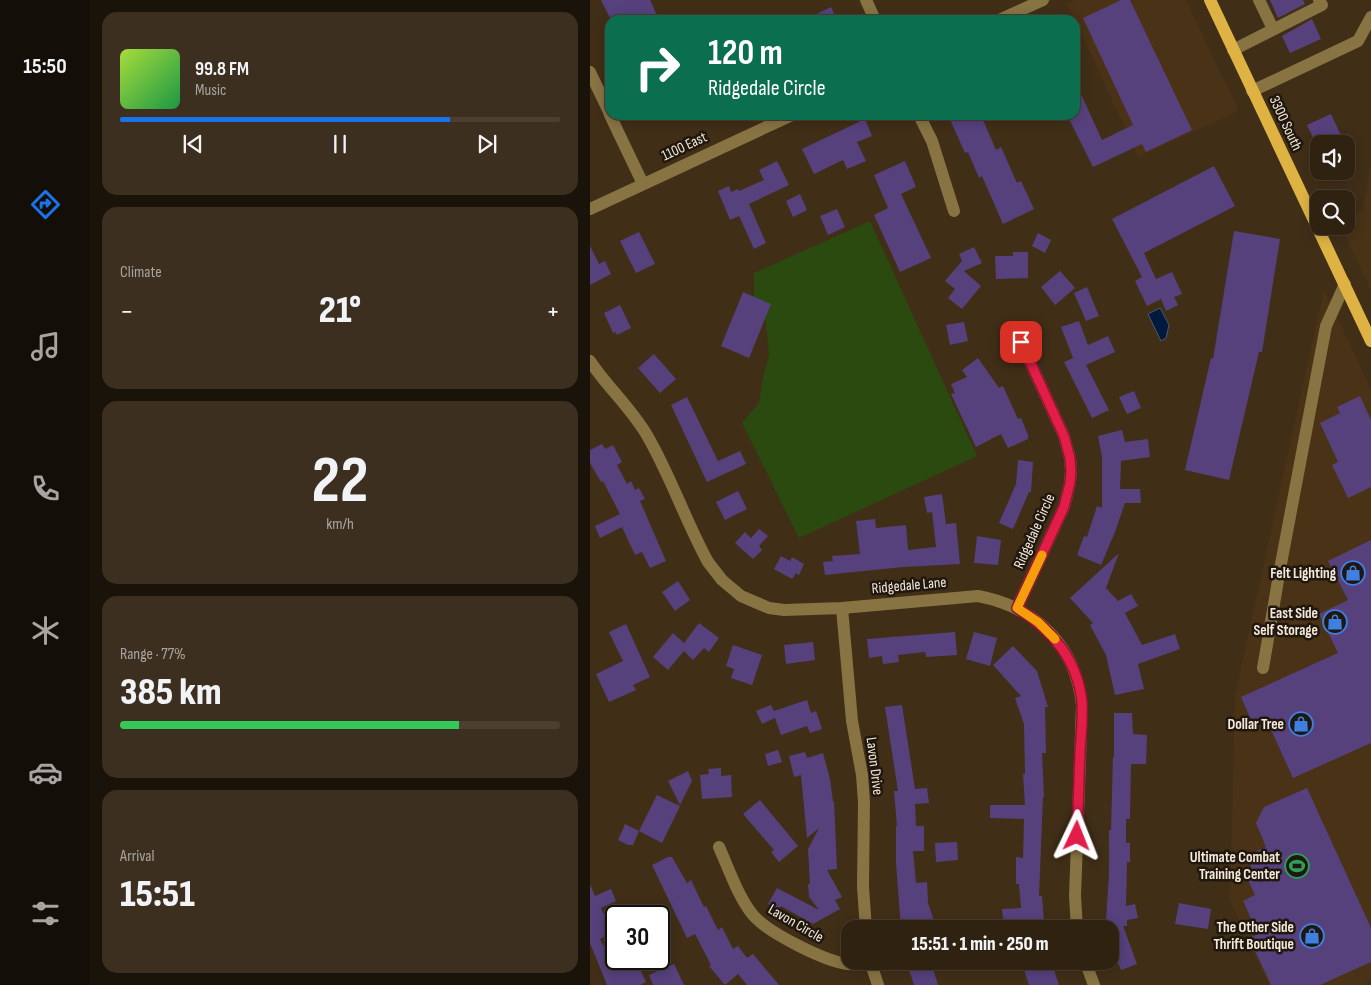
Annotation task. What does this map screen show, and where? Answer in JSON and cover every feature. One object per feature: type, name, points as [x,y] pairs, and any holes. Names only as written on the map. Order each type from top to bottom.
[{"type":"main road","name":"3300 South","points":[[1210,0],[1370,335]]},
{"type":"street","points":[[866,0],[873,15]]},
{"type":"street","points":[[1010,15],[1043,0]]},
{"type":"street","points":[[1259,0],[1273,29]]},
{"type":"street","points":[[1233,50],[1322,5],[1319,0]]},
{"type":"street","points":[[1252,91],[1358,41],[1371,18]]},
{"type":"street","points":[[590,72],[605,104]]},
{"type":"street","points":[[612,120],[643,184]]},
{"type":"street","name":"1100 East","points":[[590,208],[781,120]]},
{"type":"street","points":[[921,120],[936,154],[954,211]]},
{"type":"street","points":[[1263,668],[1326,326],[1345,284]]},
{"type":"street","name":"Ridgedale Circle","points":[[1014,326],[1064,436],[1070,458],[1071,471],[1064,507],[1017,608]]},
{"type":"street","name":"Ridgedale Lane","points":[[590,360],[605,382],[632,413],[648,437],[702,553],[722,580],[741,596],[769,608],[801,611],[978,596],[1003,602],[1017,608],[1038,622],[1059,644],[1073,666],[1082,705],[1075,896],[1077,920]]},
{"type":"street","name":"Lavon Drive","points":[[842,608],[852,721],[862,784],[864,820],[862,887],[865,920]]},
{"type":"street","name":"Lavon Circle","points":[[719,847],[746,906],[759,922],[778,934],[832,960],[841,962]]},
{"type":"street","points":[[873,970],[878,985]]},
{"type":"street","points":[[1088,970],[1094,985]]},
{"type":"shaded area","points":[[1075,0],[1186,0],[1239,111],[1138,157],[1080,31],[1080,15],[1072,15],[1066,4]]},
{"type":"shaded area","points":[[1371,164],[1371,291],[1345,235],[1355,235],[1355,215],[1363,211]]},
{"type":"shaded area","points":[[1324,289],[1371,389],[1371,981],[1363,985],[1269,985],[1230,901],[1235,695]]},
{"type":"green space","points":[[870,221],[977,456],[799,538],[742,423],[759,403],[769,355],[766,323],[754,297],[754,273]]},
{"type":"water","points":[[1160,308],[1169,325],[1166,338],[1161,341],[1148,314]]},
{"type":"building","points":[[601,0],[650,0],[657,15],[608,15]]},
{"type":"building","points":[[1121,0],[1130,0],[1192,130],[1146,152],[1142,144],[1093,167],[1070,120],[1080,120],[1080,92],[1102,140],[1133,125],[1083,18]]},
{"type":"building","points":[[1270,0],[1303,0],[1305,4],[1278,18]]},
{"type":"building","points":[[831,7],[835,15],[814,15]]},
{"type":"building","points":[[1312,19],[1321,39],[1290,53],[1282,36]]},
{"type":"building","points":[[1331,114],[1341,135],[1312,135],[1307,125]]},
{"type":"building","points":[[863,120],[865,120],[872,136],[857,142],[866,161],[847,169],[843,160],[814,174],[802,149]]},
{"type":"building","points":[[950,120],[983,120],[996,150],[1001,147],[1017,183],[1021,181],[1034,209],[1003,224],[982,176],[979,178],[968,152],[965,153]]},
{"type":"building","points":[[777,161],[789,185],[749,204],[766,243],[754,249],[739,216],[730,220],[718,191],[729,186],[731,192],[738,189],[739,191],[764,180],[759,170]]},
{"type":"building","points":[[905,161],[916,187],[901,194],[931,258],[900,272],[874,215],[888,208],[874,175]]},
{"type":"building","points":[[1214,166],[1235,206],[1144,253],[1156,279],[1172,272],[1182,294],[1174,297],[1178,305],[1166,311],[1161,299],[1147,306],[1135,281],[1142,277],[1112,219]]},
{"type":"building","points":[[800,194],[807,210],[793,217],[786,201]]},
{"type":"building","points":[[837,209],[845,227],[828,235],[820,216]]},
{"type":"building","points":[[1234,231],[1280,239],[1262,352],[1259,352],[1229,480],[1185,470],[1211,358],[1213,359]]},
{"type":"building","points":[[639,232],[655,264],[636,273],[620,241]]},
{"type":"building","points":[[1038,233],[1051,240],[1045,253],[1032,246]]},
{"type":"building","points":[[590,246],[599,264],[605,261],[611,274],[590,285]]},
{"type":"building","points":[[974,247],[982,263],[964,271],[981,286],[962,309],[948,298],[955,289],[945,281],[962,261],[959,254]]},
{"type":"building","points":[[1013,252],[1028,252],[1028,278],[996,279],[995,256],[1013,256]]},
{"type":"building","points":[[1060,271],[1075,288],[1055,305],[1041,287]]},
{"type":"building","points":[[1087,287],[1099,316],[1086,321],[1074,293]]},
{"type":"building","points":[[743,292],[771,304],[749,358],[721,346]]},
{"type":"building","points":[[620,305],[631,328],[617,335],[616,332],[613,333],[604,313]]},
{"type":"building","points":[[1079,321],[1088,345],[1108,336],[1115,352],[1086,365],[1109,410],[1092,418],[1064,362],[1073,358],[1061,327]]},
{"type":"building","points":[[964,322],[968,341],[950,345],[946,325]]},
{"type":"building","points":[[654,354],[676,379],[660,393],[638,368]]},
{"type":"building","points":[[978,358],[999,388],[1003,386],[1018,419],[1021,418],[1028,439],[1008,448],[1001,434],[976,447],[951,394],[955,393],[951,384],[967,377],[962,370]]},
{"type":"building","points":[[1134,391],[1141,408],[1127,414],[1119,397]]},
{"type":"building","points":[[1360,396],[1371,420],[1371,487],[1348,498],[1332,465],[1338,462],[1320,423],[1340,413],[1337,407]]},
{"type":"building","points":[[687,397],[718,461],[740,451],[746,464],[707,482],[671,405]]},
{"type":"building","points":[[1122,430],[1125,442],[1148,439],[1150,457],[1121,461],[1120,489],[1140,489],[1141,503],[1125,503],[1101,565],[1077,555],[1084,536],[1087,537],[1097,506],[1102,508],[1102,457],[1098,436]]},
{"type":"building","points":[[602,444],[605,449],[613,445],[622,462],[617,465],[627,484],[631,481],[635,490],[639,488],[645,499],[640,501],[666,561],[650,568],[642,552],[635,555],[622,527],[600,538],[595,526],[620,514],[603,481],[601,482],[590,463],[590,450]]},
{"type":"building","points":[[1018,460],[1033,462],[1031,492],[1029,492],[1013,529],[999,523],[1016,484]]},
{"type":"building","points":[[738,491],[747,509],[725,520],[716,502]]},
{"type":"building","points":[[942,494],[946,524],[956,523],[960,564],[903,567],[825,575],[823,562],[833,561],[832,556],[860,554],[856,521],[875,519],[876,528],[906,525],[908,550],[936,547],[932,512],[927,513],[924,497]]},
{"type":"building","points":[[759,529],[768,536],[759,546],[762,550],[753,559],[735,543],[745,532],[751,538]]},
{"type":"building","points":[[977,536],[1001,540],[998,565],[974,563]]},
{"type":"building","points":[[1371,540],[1371,743],[1293,778],[1267,721],[1254,727],[1241,697],[1338,653],[1319,614],[1348,600],[1328,561]]},
{"type":"building","points":[[1119,553],[1106,588],[1118,601],[1131,594],[1138,606],[1125,613],[1142,645],[1175,634],[1180,649],[1138,664],[1144,689],[1115,695],[1106,655],[1090,625],[1093,623],[1070,598]]},
{"type":"building","points":[[781,556],[790,561],[792,557],[804,564],[799,575],[796,573],[792,579],[774,569]]},
{"type":"building","points":[[678,581],[690,600],[675,611],[662,592]]},
{"type":"building","points":[[699,623],[719,638],[709,652],[704,648],[693,660],[684,651],[668,670],[653,657],[673,633],[684,643]]},
{"type":"building","points":[[626,624],[650,677],[633,685],[636,690],[609,702],[596,674],[623,661],[609,632]]},
{"type":"building","points":[[955,632],[957,655],[926,657],[925,652],[898,655],[899,662],[883,664],[882,656],[869,658],[867,639]]},
{"type":"building","points":[[974,632],[997,638],[990,666],[966,659]]},
{"type":"building","points":[[813,642],[815,660],[786,664],[784,645]]},
{"type":"building","points":[[733,645],[762,655],[752,685],[731,678],[734,669],[726,666]]},
{"type":"building","points":[[1013,646],[1037,671],[1048,707],[1045,707],[1046,753],[1042,753],[1044,797],[1039,896],[1042,896],[1044,920],[1003,920],[1002,909],[1021,908],[1019,884],[1016,884],[1016,857],[1023,858],[1024,819],[990,818],[990,805],[1025,805],[1023,774],[1025,774],[1024,724],[1015,698],[1021,696],[993,665]]},
{"type":"building","points":[[807,700],[811,713],[816,711],[822,729],[810,733],[807,726],[781,735],[775,718],[762,724],[756,711],[771,705],[774,711]]},
{"type":"building","points":[[902,705],[915,789],[927,788],[929,803],[915,804],[916,826],[924,826],[924,851],[913,851],[916,883],[927,882],[928,903],[934,920],[900,920],[896,863],[897,826],[894,791],[898,791],[885,707]]},
{"type":"building","points":[[1114,713],[1132,713],[1133,734],[1147,735],[1146,764],[1131,764],[1130,819],[1126,819],[1126,843],[1130,843],[1130,862],[1127,862],[1126,906],[1135,904],[1138,918],[1127,920],[1127,926],[1123,926],[1137,964],[1121,970],[1119,965],[1119,920],[1106,920],[1114,757]]},
{"type":"building","points":[[778,750],[782,762],[768,766],[765,754]]},
{"type":"building","points":[[805,752],[807,758],[823,753],[830,779],[834,801],[837,869],[827,870],[842,897],[835,900],[840,909],[813,924],[781,906],[779,910],[768,904],[777,888],[819,910],[809,897],[808,849],[819,828],[807,838],[801,775],[794,777],[789,756]]},
{"type":"building","points":[[721,768],[721,776],[731,775],[732,797],[702,799],[700,775],[709,774],[708,769]]},
{"type":"building","points":[[688,771],[692,781],[680,805],[668,781]]},
{"type":"building","points":[[1307,788],[1371,928],[1371,962],[1320,985],[1271,985],[1249,938],[1258,934],[1243,901],[1255,895],[1248,880],[1254,852],[1266,847],[1256,823],[1264,807]]},
{"type":"building","points":[[657,795],[680,806],[662,843],[639,831]]},
{"type":"building","points":[[760,800],[798,846],[779,862],[771,852],[774,850],[743,814]]},
{"type":"building","points":[[625,824],[639,831],[633,845],[628,845],[618,840]]},
{"type":"building","points":[[957,842],[958,860],[936,862],[935,843]]},
{"type":"building","points":[[672,857],[687,883],[691,880],[718,930],[722,927],[733,949],[738,946],[747,958],[753,954],[779,985],[747,985],[738,974],[725,985],[709,966],[711,965],[695,934],[687,938],[652,865]]},
{"type":"building","points":[[590,884],[595,896],[611,889],[616,901],[601,908],[605,917],[605,936],[600,939],[605,949],[605,970],[640,970],[646,982],[640,985],[607,985],[590,943]]},
{"type":"building","points":[[1179,903],[1211,909],[1208,929],[1175,924]]},
{"type":"building","points":[[674,964],[684,985],[653,985],[649,975],[660,970],[670,970],[670,966]]},
{"type":"building","points":[[909,970],[933,970],[938,985],[914,985]]},
{"type":"building","points":[[1024,970],[1054,970],[1059,985],[1029,985]]},
{"type":"slow traffic","points":[[1042,555],[1017,608],[1048,630],[1055,639]]},
{"type":"place","name":"Felt Lighting","points":[[1353,573]]},
{"type":"place","name":"East Side Self Storage","points":[[1335,622]]},
{"type":"place","name":"Dollar Tree","points":[[1301,724]]},
{"type":"place","name":"Ultimate Combat Training Center","points":[[1297,866]]},
{"type":"place","name":"The Other Side Thrift Boutique","points":[[1312,936]]},
{"type":"route","points":[[1021,342],[1064,436],[1070,458],[1070,483],[1064,507],[1017,608],[1048,630],[1067,656],[1077,678],[1082,705],[1077,836]]}]
